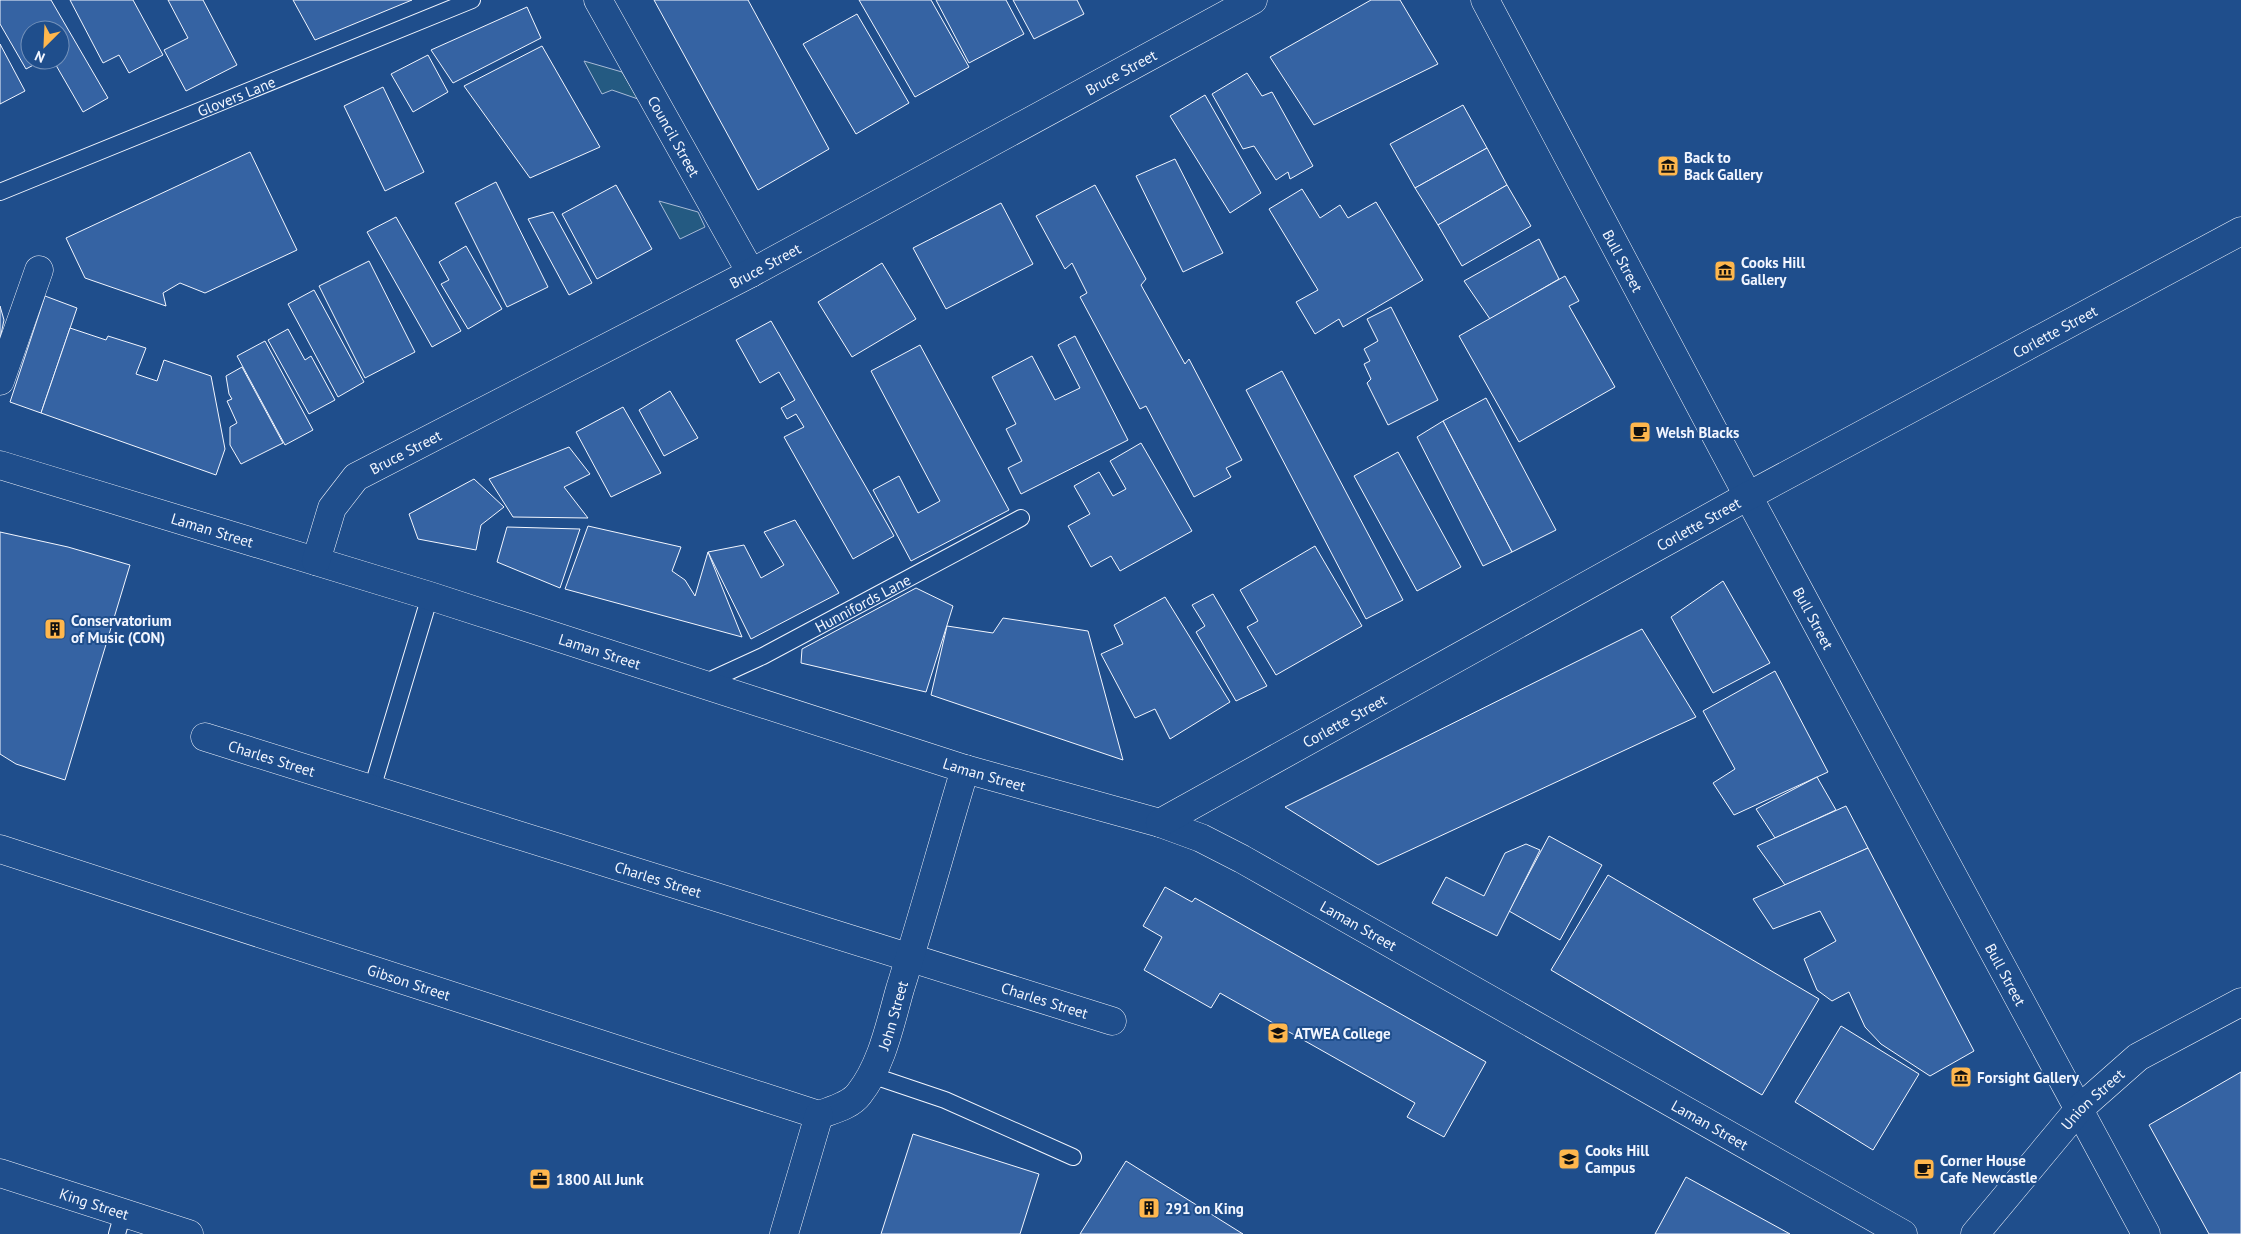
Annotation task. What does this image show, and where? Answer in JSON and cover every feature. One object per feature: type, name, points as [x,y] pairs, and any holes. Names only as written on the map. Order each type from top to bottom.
[{"type":"street","name":"Council Street","points":[[598,0],[751,273]]},
{"type":"street","name":"Bruce Street","points":[[316,561],[332,508],[356,477],[751,273],[1253,0]]},
{"type":"street","name":"Bull Street","points":[[1485,0],[1748,496],[2146,1234]]},
{"type":"street","name":"Corlette Street","points":[[1160,823],[1748,496],[2241,231]]},
{"type":"street","points":[[0,381],[39,270]]},
{"type":"street","name":"Laman Street","points":[[0,465],[430,596],[965,769],[1160,823],[1201,838],[1242,859],[1903,1234]]},
{"type":"street","name":"Charles Street","points":[[205,737],[1112,1021]]},
{"type":"street","name":"John Street","points":[[819,1115],[840,1108],[858,1096],[871,1075],[882,1048],[910,957],[965,769]]},
{"type":"street","name":"Gibson Street","points":[[0,849],[819,1115]]},
{"type":"street","name":"Union Street","points":[[1975,1234],[2079,1109],[2138,1057],[2241,1002]]},
{"type":"street","points":[[784,1234],[819,1115]]},
{"type":"street","name":"King Street","points":[[0,1174],[120,1223],[189,1234]]},
{"type":"lane","name":"Glovers Lane","points":[[0,192],[472,0]]},
{"type":"lane","name":"Hunnifords Lane","points":[[702,684],[763,656],[1021,518]]},
{"type":"lane","points":[[372,789],[430,596]]},
{"type":"lane","points":[[871,1075],[945,1100],[1073,1157]]},
{"type":"shaded area","points":[[584,61],[622,72],[638,99],[612,90],[602,94]]},
{"type":"shaded area","points":[[659,201],[698,212],[705,227],[680,239]]},
{"type":"building","points":[[0,0],[51,0],[63,20],[20,20],[20,59],[0,24]]},
{"type":"building","points":[[70,0],[133,0],[163,55],[129,73],[119,55],[103,63]]},
{"type":"building","points":[[168,0],[203,0],[237,65],[186,91],[164,50],[188,38]]},
{"type":"building","points":[[293,0],[412,0],[315,40]]},
{"type":"building","points":[[654,0],[748,0],[829,149],[758,190]]},
{"type":"building","points":[[859,0],[931,0],[969,67],[915,97]]},
{"type":"building","points":[[936,0],[1006,0],[1024,34],[969,63]]},
{"type":"building","points":[[1013,0],[1077,0],[1084,14],[1034,39]]},
{"type":"building","points":[[1371,0],[1400,0],[1438,64],[1314,125],[1270,57]]},
{"type":"building","points":[[527,7],[541,38],[453,83],[431,50]]},
{"type":"building","points":[[857,14],[909,103],[856,134],[803,44]]},
{"type":"building","points":[[70,33],[108,98],[83,112],[59,70],[70,70]]},
{"type":"building","points":[[0,44],[25,91],[0,104]]},
{"type":"building","points":[[542,46],[600,147],[530,178],[464,86]]},
{"type":"building","points":[[428,55],[448,92],[413,112],[391,74]]},
{"type":"building","points":[[1247,73],[1262,96],[1272,92],[1313,166],[1290,179],[1288,172],[1276,180],[1254,146],[1243,149],[1212,94]]},
{"type":"building","points":[[383,87],[424,172],[385,191],[344,106]]},
{"type":"building","points":[[1205,95],[1261,193],[1230,213],[1170,116]]},
{"type":"building","points":[[1463,105],[1487,148],[1415,188],[1390,144]]},
{"type":"building","points":[[1487,148],[1507,185],[1438,225],[1415,188]]},
{"type":"building","points":[[250,152],[297,250],[205,293],[180,283],[163,293],[166,306],[85,278],[66,238]]},
{"type":"building","points":[[1175,159],[1223,253],[1183,272],[1136,176]]},
{"type":"building","points":[[496,182],[548,287],[507,307],[455,203]]},
{"type":"building","points":[[616,185],[652,249],[597,279],[562,214]]},
{"type":"building","points":[[1095,185],[1146,279],[1141,285],[1185,364],[1189,359],[1242,460],[1226,468],[1231,477],[1194,497],[1146,406],[1140,409],[1080,297],[1087,293],[1072,263],[1065,269],[1036,216]]},
{"type":"building","points":[[1507,185],[1531,226],[1462,266],[1438,225]]},
{"type":"building","points":[[1302,189],[1320,218],[1340,205],[1348,218],[1376,202],[1423,280],[1343,327],[1339,319],[1315,334],[1296,302],[1318,290],[1269,209]]},
{"type":"building","points":[[1001,203],[1033,264],[946,309],[913,248]]},
{"type":"building","points":[[553,212],[592,283],[569,295],[528,219]]},
{"type":"building","points":[[396,217],[461,331],[432,347],[367,232]]},
{"type":"building","points":[[1539,239],[1559,279],[1490,319],[1464,281]]},
{"type":"building","points":[[466,246],[502,309],[468,329],[441,284],[449,280],[439,262]]},
{"type":"building","points":[[369,261],[415,352],[365,378],[319,286]]},
{"type":"building","points":[[882,263],[916,319],[852,357],[818,302]]},
{"type":"building","points":[[1565,276],[1579,301],[1569,306],[1615,387],[1519,442],[1459,336]]},
{"type":"building","points":[[314,290],[364,382],[338,397],[288,304]]},
{"type":"building","points":[[45,296],[77,308],[41,413],[10,402]]},
{"type":"building","points":[[0,306],[4,320],[0,339]]},
{"type":"building","points":[[1391,307],[1438,400],[1388,425],[1367,383],[1371,379],[1364,364],[1370,361],[1364,349],[1378,341],[1367,319]]},
{"type":"building","points":[[771,321],[894,536],[853,559],[784,437],[804,427],[796,414],[787,419],[781,408],[795,400],[779,372],[760,383],[736,340]]},
{"type":"building","points":[[70,328],[106,340],[108,336],[146,348],[136,374],[157,381],[164,360],[211,376],[225,449],[216,475],[41,413]]},
{"type":"building","points":[[288,329],[305,360],[311,356],[335,400],[309,414],[268,340]]},
{"type":"building","points":[[1075,336],[1128,440],[1021,494],[1008,468],[1022,461],[1006,429],[1016,424],[992,377],[1032,356],[1055,400],[1080,388],[1058,345]]},
{"type":"building","points":[[265,341],[313,430],[285,445],[237,356]]},
{"type":"building","points":[[920,345],[1009,510],[911,561],[873,490],[899,476],[918,513],[940,501],[871,371]]},
{"type":"building","points":[[242,367],[283,443],[241,464],[230,445],[230,427],[237,423],[227,401],[232,399],[229,394],[226,376]]},
{"type":"building","points":[[1282,371],[1403,600],[1366,619],[1246,390]]},
{"type":"building","points":[[670,391],[698,438],[664,456],[639,410]]},
{"type":"building","points":[[1486,398],[1556,530],[1512,552],[1443,421]]},
{"type":"building","points":[[623,407],[661,473],[611,497],[576,432]]},
{"type":"building","points":[[1443,421],[1512,552],[1483,566],[1417,437]]},
{"type":"building","points":[[1141,443],[1192,531],[1120,571],[1111,556],[1091,567],[1068,526],[1090,514],[1074,486],[1099,472],[1113,496],[1126,489],[1110,461]]},
{"type":"building","points":[[569,447],[590,474],[564,487],[588,518],[513,517],[489,479]]},
{"type":"building","points":[[1398,452],[1461,567],[1417,591],[1354,476]]},
{"type":"building","points":[[474,479],[504,507],[481,525],[476,550],[418,539],[409,514]]},
{"type":"building","points":[[795,520],[839,593],[751,639],[708,552],[744,545],[761,578],[784,565],[764,532]]},
{"type":"building","points":[[588,526],[681,547],[672,571],[685,580],[695,596],[708,552],[742,637],[565,589]]},
{"type":"building","points":[[507,527],[580,529],[560,588],[497,562]]},
{"type":"building","name":"Conservatorium of Music (CON)","points":[[0,532],[68,547],[130,565],[65,780],[16,764],[0,754]]},
{"type":"building","points":[[1315,546],[1362,626],[1276,675],[1247,627],[1258,621],[1240,590]]},
{"type":"building","points":[[1723,581],[1770,663],[1713,693],[1671,617]]},
{"type":"building","points":[[916,588],[953,606],[926,692],[801,663],[802,649]]},
{"type":"building","points":[[1213,594],[1267,686],[1236,701],[1196,632],[1205,626],[1192,605]]},
{"type":"building","points":[[1165,597],[1230,702],[1170,739],[1155,709],[1135,718],[1101,654],[1123,644],[1114,625]]},
{"type":"building","points":[[1003,618],[1088,631],[1123,760],[931,695],[947,626],[993,633]]},
{"type":"building","points":[[1642,629],[1696,717],[1378,865],[1285,807]]},
{"type":"building","points":[[1775,671],[1828,772],[1734,815],[1713,783],[1735,769],[1703,711]]},
{"type":"building","points":[[1817,777],[1836,810],[1775,838],[1756,809]]},
{"type":"building","points":[[1846,806],[1868,848],[1785,885],[1757,846]]},
{"type":"building","points":[[1549,836],[1602,865],[1560,940],[1509,911]]},
{"type":"building","points":[[1526,844],[1540,850],[1497,936],[1432,903],[1446,877],[1484,896],[1505,853]]},
{"type":"building","points":[[1868,848],[1974,1051],[1930,1076],[1881,1044],[1865,1027],[1849,992],[1832,1001],[1817,990],[1804,959],[1836,941],[1820,911],[1773,929],[1753,899]]},
{"type":"building","points":[[1608,875],[1819,999],[1762,1095],[1551,970]]},
{"type":"building","points":[[1165,887],[1192,902],[1195,898],[1486,1062],[1444,1137],[1407,1117],[1415,1103],[1220,993],[1211,1008],[1144,970],[1162,937],[1143,926]]},
{"type":"building","points":[[1841,1026],[1919,1074],[1873,1150],[1795,1102]]},
{"type":"building","points":[[2241,1072],[2241,1234],[2209,1234],[2149,1125]]},
{"type":"building","points":[[913,1134],[1039,1174],[1020,1234],[881,1234]]},
{"type":"building","name":"291 on King","points":[[1126,1161],[1243,1234],[1080,1234]]},
{"type":"building","points":[[1686,1177],[1790,1234],[1655,1234]]},
{"type":"place","name":"Back to Back Gallery","points":[[1668,166]]},
{"type":"place","name":"Cooks Hill Gallery","points":[[1725,271]]},
{"type":"place","name":"Welsh Blacks","points":[[1640,432]]},
{"type":"place","name":"Conservatorium of Music (CON)","points":[[55,629]]},
{"type":"place","name":"ATWEA College","points":[[1278,1033]]},
{"type":"place","name":"Forsight Gallery","points":[[1961,1077]]},
{"type":"place","name":"Cooks Hill Campus","points":[[1569,1159]]},
{"type":"place","name":"Corner House Cafe Newcastle","points":[[1924,1169]]},
{"type":"place","name":"1800 All Junk","points":[[540,1179]]},
{"type":"place","name":"291 on King","points":[[1149,1208]]}]
